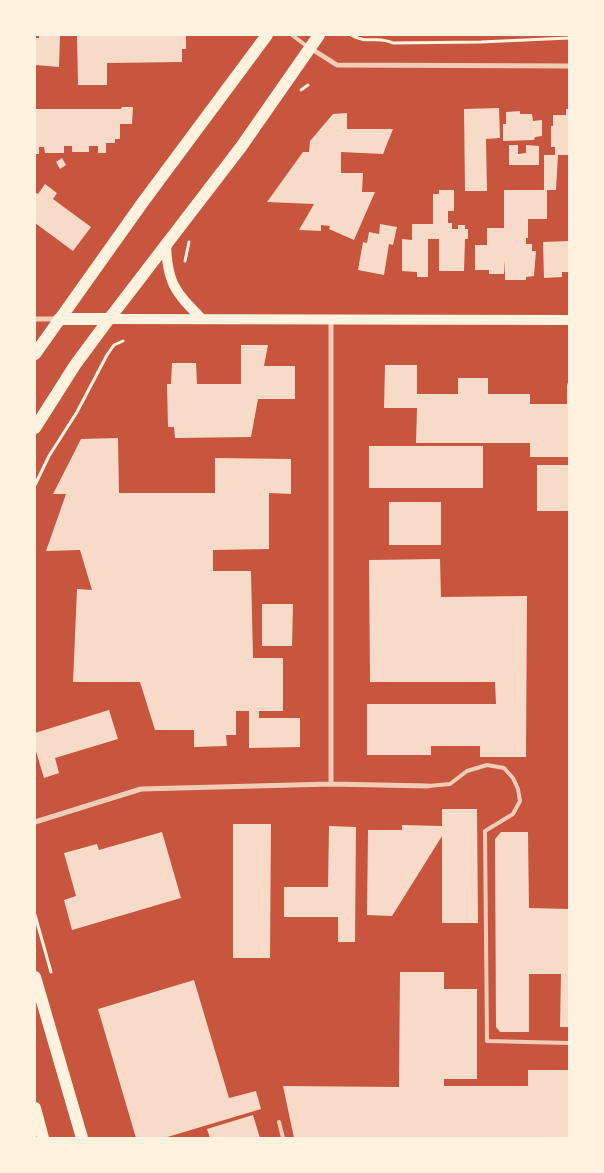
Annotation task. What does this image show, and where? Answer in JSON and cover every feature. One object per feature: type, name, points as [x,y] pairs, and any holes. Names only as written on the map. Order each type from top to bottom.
[{"type":"main road","points":[[35,354],[143,202],[267,35]]},
{"type":"main road","points":[[35,428],[75,365],[108,319],[241,147],[319,35]]},
{"type":"main road","points":[[166,243],[166,266],[170,280],[184,301],[202,320]]},
{"type":"main road","points":[[59,319],[569,320]]},
{"type":"main road","points":[[35,977],[82,1138]]},
{"type":"main road","points":[[35,1108],[43,1138]]},
{"type":"street","points":[[310,48],[337,65],[569,66]]},
{"type":"street","points":[[35,319],[59,319]]},
{"type":"street","points":[[331,321],[331,784]]},
{"type":"street","points":[[35,822],[141,789],[331,784],[428,786]]},
{"type":"lane","points":[[292,35],[310,48]]},
{"type":"lane","points":[[428,786],[450,784],[467,771],[487,765],[504,768],[513,778],[518,789],[520,801],[513,814],[485,831],[487,1041],[569,1043]]},
{"type":"lane","points":[[280,1122],[283,1138]]},
{"type":"path","points":[[352,35],[362,41],[386,40],[393,43],[569,38]]},
{"type":"path","points":[[35,485],[49,456],[77,412],[107,354],[114,345],[123,341]]},
{"type":"building","points":[[39,35],[60,35],[59,67],[35,65],[35,38],[39,38]]},
{"type":"building","points":[[77,35],[186,35],[186,49],[182,49],[182,62],[107,63],[107,85],[78,85]]},
{"type":"building","points":[[122,107],[133,107],[132,124],[120,124],[120,139],[115,139],[115,143],[106,143],[106,153],[98,153],[98,146],[89,146],[89,152],[72,152],[72,146],[64,146],[64,153],[45,153],[44,147],[39,147],[39,154],[35,154],[35,109],[121,109]]},
{"type":"building","points":[[499,108],[500,138],[486,139],[487,191],[465,191],[464,109]]},
{"type":"building","points":[[566,109],[569,109],[569,155],[558,155],[556,190],[547,190],[547,219],[528,219],[528,238],[526,238],[526,244],[532,244],[532,251],[536,251],[534,276],[526,277],[526,280],[505,280],[505,260],[504,274],[489,274],[489,270],[475,270],[475,245],[487,245],[487,228],[504,228],[504,190],[544,190],[544,155],[555,155],[555,147],[551,147],[553,115],[566,115]]},
{"type":"building","points":[[520,111],[520,114],[532,114],[533,121],[542,120],[542,136],[535,137],[534,140],[503,141],[503,124],[506,124],[506,112]]},
{"type":"building","points":[[347,113],[347,129],[393,129],[383,154],[341,152],[341,173],[363,173],[362,192],[375,192],[354,240],[329,229],[330,226],[321,225],[321,231],[299,230],[314,204],[267,202],[303,152],[309,152],[310,141],[333,114]]},
{"type":"building","points":[[509,145],[518,145],[518,154],[526,153],[526,145],[539,146],[539,165],[509,165]]},
{"type":"building","points":[[62,158],[66,165],[60,169],[56,162]]},
{"type":"building","points":[[45,184],[57,193],[53,199],[91,227],[73,251],[35,223],[35,192],[38,194]]},
{"type":"building","points":[[439,190],[454,190],[454,211],[448,211],[448,223],[452,223],[452,229],[458,229],[458,225],[465,225],[465,229],[468,229],[468,239],[465,239],[464,271],[439,271],[439,239],[428,239],[428,277],[417,277],[417,272],[402,271],[402,239],[412,240],[412,224],[433,224],[433,194],[439,194]]},
{"type":"building","points":[[380,224],[397,227],[393,245],[389,244],[384,275],[358,270],[363,242],[367,243],[369,232],[379,234]]},
{"type":"building","points":[[569,241],[569,272],[562,272],[562,277],[544,278],[543,242]]},
{"type":"building","points":[[241,345],[268,345],[264,366],[295,366],[295,399],[258,399],[251,437],[175,438],[174,427],[168,427],[167,384],[171,384],[172,363],[196,363],[197,384],[241,384]]},
{"type":"building","points":[[385,365],[417,365],[417,394],[458,394],[458,378],[488,378],[488,394],[530,394],[530,404],[567,404],[567,385],[569,380],[569,457],[530,457],[530,443],[416,443],[417,408],[384,408]]},
{"type":"building","points":[[118,438],[119,493],[215,493],[215,458],[291,459],[291,494],[269,493],[269,549],[213,550],[213,571],[251,571],[253,658],[283,658],[283,711],[259,711],[259,718],[300,718],[300,747],[249,748],[249,711],[236,711],[236,735],[226,735],[227,746],[194,747],[194,730],[155,730],[140,682],[73,682],[77,589],[92,590],[80,550],[46,551],[66,494],[53,494],[81,439]]},
{"type":"building","points":[[369,446],[483,446],[483,488],[369,488]]},
{"type":"building","points":[[537,465],[569,465],[569,511],[537,511]]},
{"type":"building","points":[[389,502],[441,502],[441,545],[389,545]]},
{"type":"building","points":[[440,559],[441,597],[527,596],[526,757],[480,757],[480,746],[431,746],[431,755],[367,755],[367,704],[496,704],[495,682],[370,682],[369,560]]},
{"type":"building","points":[[262,604],[293,604],[292,646],[262,646]]},
{"type":"building","points":[[109,710],[118,739],[55,758],[59,773],[44,778],[35,748],[35,733]]},
{"type":"building","points":[[442,809],[477,809],[478,923],[442,923],[442,836],[392,916],[367,915],[368,830],[402,830],[402,825],[442,826]]},
{"type":"building","points":[[233,824],[271,824],[270,958],[233,958]]},
{"type":"building","points":[[329,826],[356,827],[355,942],[338,942],[338,917],[284,917],[284,887],[328,887]]},
{"type":"building","points":[[162,832],[181,898],[72,930],[64,900],[76,896],[64,853],[97,844],[99,850]]},
{"type":"building","points":[[501,832],[528,832],[529,908],[569,909],[569,1027],[560,1027],[561,974],[529,974],[529,1032],[500,1032],[496,1027],[495,839]]},
{"type":"building","points":[[400,972],[444,972],[444,989],[477,989],[477,1079],[444,1079],[444,1086],[528,1086],[528,1070],[569,1070],[569,1138],[294,1138],[283,1086],[399,1087]]},
{"type":"building","points":[[194,980],[229,1098],[256,1091],[261,1109],[164,1138],[136,1138],[98,1009]]},
{"type":"building","points":[[253,1115],[260,1138],[210,1138],[207,1129]]}]
